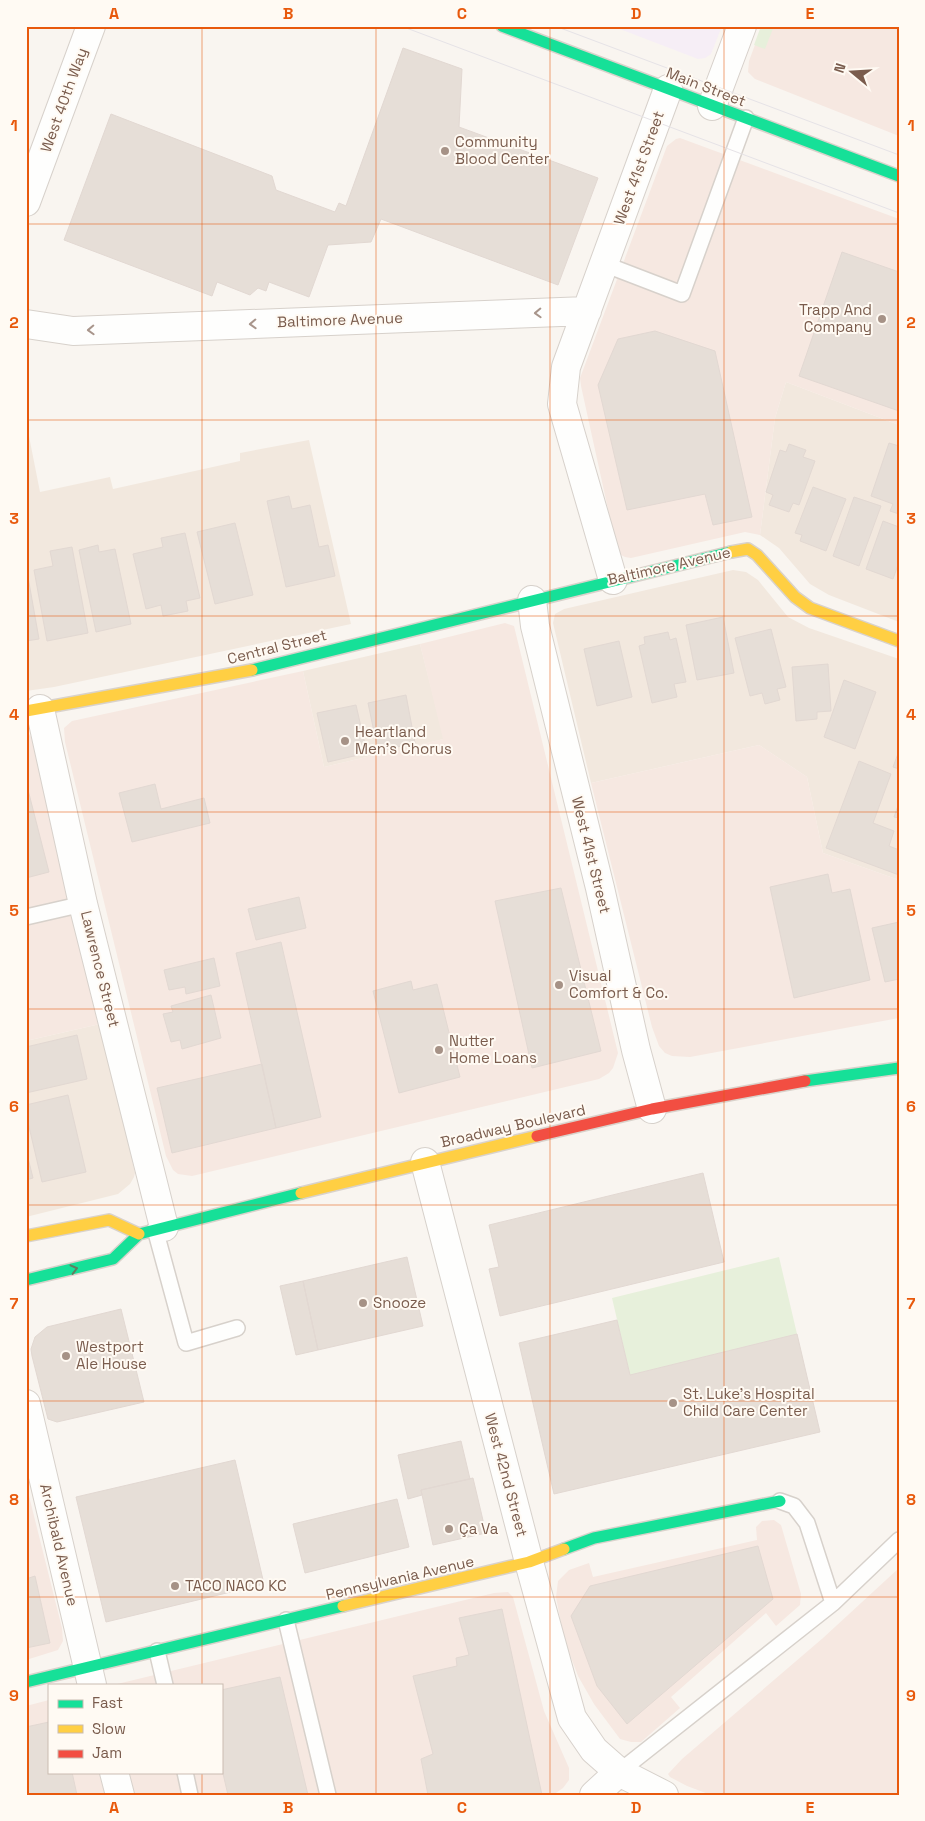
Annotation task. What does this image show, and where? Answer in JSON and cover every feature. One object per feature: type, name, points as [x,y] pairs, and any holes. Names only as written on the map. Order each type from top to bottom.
[{"type":"street","name":"West 40th Way","points":[[26,202],[91,26]]},
{"type":"street","name":"Main Street","points":[[502,26],[899,176]]},
{"type":"street","points":[[712,106],[742,26]]},
{"type":"street","name":"West 41st Street","points":[[607,256],[668,89]]},
{"type":"street","points":[[607,256],[566,367],[562,404],[613,580]]},
{"type":"street","name":"Baltimore Avenue","points":[[26,324],[73,331],[587,311]]},
{"type":"street","name":"Baltimore Avenue","points":[[532,600],[738,550],[748,550],[756,555],[795,597],[810,608],[899,641]]},
{"type":"street","name":"West 41st Street","points":[[532,600],[535,626],[600,888],[636,1050],[652,1109]]},
{"type":"street","name":"Central Street","points":[[33,710],[242,672],[532,600]]},
{"type":"street","name":"Lawrence Street","points":[[33,710],[83,904],[153,1230]]},
{"type":"street","name":"Broadway Boulevard","points":[[26,1280],[113,1259],[153,1230],[425,1162],[652,1109],[808,1080],[899,1068]]},
{"type":"street","name":"West 42nd Street","points":[[425,1162],[529,1562],[572,1718],[594,1750],[619,1772],[664,1795]]},
{"type":"street","points":[[26,1236],[109,1220],[153,1230]]},
{"type":"street","name":"Archibald Avenue","points":[[26,1404],[90,1676]]},
{"type":"street","name":"Pennsylvania Avenue","points":[[26,1682],[90,1676],[158,1651],[529,1562],[594,1538],[780,1501]]},
{"type":"street","points":[[594,1795],[619,1772]]},
{"type":"street","points":[[115,1774],[120,1795]]},
{"type":"lane","points":[[607,256],[682,294],[746,118]]},
{"type":"lane","points":[[26,917],[83,904]]},
{"type":"lane","points":[[153,1230],[186,1343],[237,1328]]},
{"type":"lane","points":[[780,1501],[794,1506],[807,1523],[833,1603]]},
{"type":"lane","points":[[619,1772],[833,1603],[899,1540]]},
{"type":"lane","points":[[286,1620],[328,1795]]},
{"type":"lane","points":[[158,1651],[165,1684]]},
{"type":"lane","points":[[185,1774],[190,1795]]},
{"type":"shaded area","points":[[612,26],[722,26],[711,54],[705,58],[698,59]]},
{"type":"shaded area","points":[[762,26],[899,26],[899,136],[755,79],[748,72],[749,61]]},
{"type":"shaded area","points":[[680,138],[899,219],[899,425],[786,382],[775,418],[760,535],[745,532],[631,558],[619,554],[617,550],[580,378],[667,146]]},
{"type":"shaded area","points":[[786,382],[899,425],[899,622],[829,595],[810,584],[779,548],[760,535],[775,418]]},
{"type":"shaded area","points":[[26,421],[40,492],[110,477],[113,489],[240,461],[240,453],[309,440],[351,624],[54,687],[26,691]]},
{"type":"shaded area","points":[[733,570],[746,572],[758,580],[788,617],[809,628],[899,659],[899,880],[823,853],[807,777],[759,745],[591,783],[553,623],[555,614],[564,609]]},
{"type":"shaded area","points":[[505,623],[514,626],[618,1053],[613,1068],[599,1079],[192,1176],[178,1174],[173,1170],[166,1156],[65,742],[64,728],[72,721],[303,671],[324,767],[443,739],[420,644]]},
{"type":"shaded area","points":[[420,644],[444,739],[324,767],[303,671]]},
{"type":"shaded area","points":[[26,730],[31,737],[100,1024],[26,1041]]},
{"type":"shaded area","points":[[759,745],[807,777],[823,853],[899,880],[899,1018],[690,1057],[672,1056],[665,1053],[659,1046],[652,1027],[591,783]]},
{"type":"shaded area","points":[[100,1024],[135,1173],[134,1177],[130,1184],[118,1194],[26,1217],[26,1041]]},
{"type":"shaded area","points":[[26,1484],[62,1628],[63,1641],[58,1650],[26,1660]]},
{"type":"shaded area","points":[[774,1520],[781,1525],[801,1594],[800,1605],[776,1626],[766,1613],[671,1697],[680,1708],[641,1742],[620,1739],[594,1704],[578,1676],[564,1639],[556,1597],[558,1581],[569,1570],[589,1563],[593,1577],[757,1540],[756,1527],[762,1521]]},
{"type":"shaded area","points":[[899,1568],[899,1795],[711,1795],[670,1777],[668,1774],[682,1759],[823,1638]]},
{"type":"shaded area","points":[[508,1592],[513,1597],[544,1711],[569,1768],[569,1780],[563,1788],[553,1795],[26,1795],[26,1706],[48,1700],[48,1774],[222,1774],[222,1684],[117,1684],[494,1593]]},
{"type":"green space","points":[[761,26],[774,26],[765,49],[754,45]]},
{"type":"green space","points":[[779,1257],[797,1334],[630,1375],[612,1298]]},
{"type":"building","name":"Community Blood Center","points":[[403,48],[462,69],[459,127],[598,178],[558,285],[381,219],[371,242],[328,245],[309,297],[269,282],[266,291],[258,288],[250,295],[217,282],[212,296],[64,240],[111,114],[272,176],[276,190],[335,212],[339,203],[346,206]]},
{"type":"building","points":[[842,252],[899,272],[899,411],[799,376]]},
{"type":"building","points":[[655,331],[715,351],[752,517],[713,525],[705,494],[627,510],[598,385],[618,339]]},
{"type":"building","points":[[889,443],[899,446],[899,514],[890,511],[893,504],[871,496]]},
{"type":"building","points":[[789,444],[806,450],[803,457],[815,461],[799,505],[793,503],[789,512],[769,505],[773,495],[766,492],[780,450],[786,452]]},
{"type":"building","points":[[813,487],[846,499],[826,551],[800,541],[802,535],[795,533]]},
{"type":"building","points":[[289,496],[292,509],[310,505],[319,547],[328,545],[335,576],[286,587],[267,501]]},
{"type":"building","points":[[854,497],[881,506],[859,566],[833,556]]},
{"type":"building","points":[[883,521],[899,527],[899,562],[893,579],[866,569]]},
{"type":"building","points":[[235,523],[253,595],[215,604],[197,532]]},
{"type":"building","points":[[185,533],[200,598],[186,601],[188,611],[163,616],[161,605],[146,609],[133,554],[163,547],[161,538]]},
{"type":"building","points":[[98,545],[99,552],[115,549],[131,624],[96,632],[79,550]]},
{"type":"building","points":[[72,547],[88,633],[47,641],[34,570],[53,566],[50,551]]},
{"type":"building","points":[[26,577],[28,577],[39,639],[26,641]]},
{"type":"building","points":[[723,617],[734,673],[697,680],[686,625]]},
{"type":"building","points":[[771,629],[786,687],[777,689],[780,700],[765,704],[762,693],[750,696],[735,638]]},
{"type":"building","points":[[668,632],[670,640],[676,638],[686,682],[674,684],[677,697],[652,703],[639,646],[645,644],[644,637]]},
{"type":"building","points":[[619,641],[632,697],[597,706],[584,649]]},
{"type":"building","points":[[828,664],[831,711],[817,712],[817,719],[796,721],[792,667]]},
{"type":"building","points":[[844,680],[876,692],[855,749],[824,737]]},
{"type":"building","points":[[406,695],[415,743],[378,751],[368,703]]},
{"type":"building","points":[[356,705],[367,753],[328,762],[317,713]]},
{"type":"building","points":[[899,751],[899,769],[893,767]]},
{"type":"building","points":[[859,761],[891,774],[873,823],[894,831],[889,846],[899,850],[899,875],[826,848]]},
{"type":"building","points":[[26,782],[49,872],[26,878]]},
{"type":"building","points":[[155,784],[161,809],[204,798],[210,823],[132,842],[119,793]]},
{"type":"building","points":[[899,803],[899,818],[894,817]]},
{"type":"building","points":[[828,874],[832,893],[850,889],[870,980],[794,998],[770,887]]},
{"type":"building","points":[[561,888],[601,1051],[532,1068],[495,901]]},
{"type":"building","points":[[299,897],[306,928],[256,940],[248,909]]},
{"type":"building","points":[[899,922],[899,979],[885,982],[872,928]]},
{"type":"building","points":[[281,942],[321,1117],[276,1128],[236,953]]},
{"type":"building","points":[[214,958],[220,986],[186,994],[185,987],[169,990],[164,970]]},
{"type":"building","points":[[411,981],[413,990],[437,984],[460,1077],[399,1093],[373,991]]},
{"type":"building","points":[[211,995],[221,1038],[182,1049],[180,1040],[171,1042],[163,1014],[173,1012],[171,1006]]},
{"type":"building","points":[[77,1035],[87,1079],[26,1093],[26,1047]]},
{"type":"building","points":[[262,1064],[276,1128],[172,1153],[157,1088]]},
{"type":"building","points":[[68,1095],[86,1172],[42,1182],[26,1114],[26,1105]]},
{"type":"building","points":[[26,1150],[33,1178],[26,1180]]},
{"type":"building","points":[[703,1173],[724,1262],[500,1316],[489,1269],[499,1267],[489,1225]]},
{"type":"building","name":"Snooze","points":[[407,1257],[423,1326],[318,1350],[303,1281]]},
{"type":"building","points":[[303,1281],[318,1350],[296,1355],[280,1286]]},
{"type":"building","points":[[121,1309],[144,1402],[57,1422],[48,1419],[32,1356],[31,1349],[35,1337],[47,1327]]},
{"type":"building","name":"St. Luke's Hospital Child Care Center","points":[[617,1320],[630,1375],[797,1334],[820,1432],[554,1494],[519,1343]]},
{"type":"building","points":[[461,1441],[470,1479],[421,1490],[422,1495],[408,1499],[398,1455]]},
{"type":"building","points":[[235,1460],[264,1584],[106,1622],[76,1497]]},
{"type":"building","points":[[473,1478],[486,1533],[433,1545],[421,1490]]},
{"type":"building","points":[[397,1499],[409,1547],[305,1573],[293,1524]]},
{"type":"building","points":[[758,1546],[773,1599],[627,1724],[597,1686],[571,1616],[590,1586]]},
{"type":"building","points":[[35,1576],[50,1643],[26,1648],[26,1579]]},
{"type":"building","points":[[502,1609],[542,1795],[428,1795],[421,1759],[433,1754],[413,1676],[457,1666],[456,1658],[469,1655],[459,1618]]},
{"type":"building","points":[[280,1677],[308,1795],[228,1795],[222,1769],[222,1690]]},
{"type":"building","points":[[48,1722],[48,1774],[72,1774],[77,1795],[26,1795],[26,1727]]},
{"type":"tram line","points":[[401,26],[899,213]]},
{"type":"tram line","points":[[555,26],[899,155]]},
{"type":"traffic: fast","points":[[502,26],[899,176]]},
{"type":"traffic: fast","points":[[252,670],[731,552]]},
{"type":"traffic: fast","points":[[805,1081],[899,1068]]},
{"type":"traffic: fast","points":[[26,1280],[113,1259],[139,1234],[301,1193]]},
{"type":"traffic: fast","points":[[564,1549],[594,1538],[780,1501]]},
{"type":"traffic: fast","points":[[26,1682],[343,1606]]},
{"type":"traffic: slow","points":[[731,552],[748,549],[757,555],[795,597],[810,608],[899,641]]},
{"type":"traffic: slow","points":[[26,711],[252,670]]},
{"type":"traffic: slow","points":[[301,1193],[537,1136]]},
{"type":"traffic: slow","points":[[26,1236],[109,1220],[139,1234]]},
{"type":"traffic: slow","points":[[343,1606],[529,1562],[564,1549]]},
{"type":"traffic: jam","points":[[537,1136],[652,1109],[805,1081]]},
{"type":"place","name":"Community Blood Center","points":[[445,151]]},
{"type":"place","name":"Trapp And Company","points":[[882,319]]},
{"type":"place","name":"Heartland Men's Chorus","points":[[345,741]]},
{"type":"place","name":"Visual Comfort & Co.","points":[[559,985]]},
{"type":"place","name":"Nutter Home Loans","points":[[439,1050]]},
{"type":"place","name":"Snooze","points":[[363,1303]]},
{"type":"place","name":"Westport Ale House","points":[[66,1356]]},
{"type":"place","name":"St. Luke's Hospital Child Care Center","points":[[673,1403]]},
{"type":"place","name":"Ça Va","points":[[449,1529]]},
{"type":"place","name":"TACO NACO KC","points":[[175,1586]]}]
